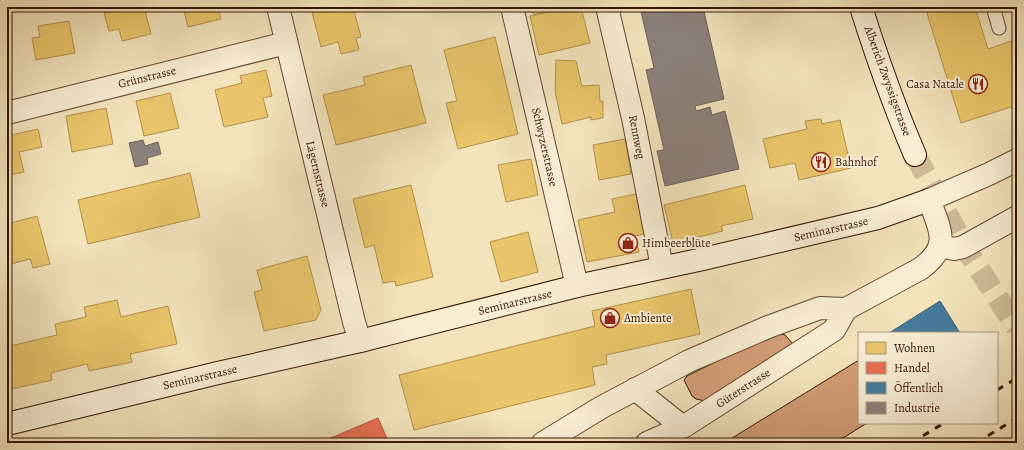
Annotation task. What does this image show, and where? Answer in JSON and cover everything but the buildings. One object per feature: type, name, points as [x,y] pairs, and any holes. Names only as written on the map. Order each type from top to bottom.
[{"type":"street","name":"Lägernstrasse","points":[[278,7],[354,322],[360,341]]},
{"type":"street","name":"Schwyzerstrasse","points":[[512,7],[577,286]]},
{"type":"street","name":"Rennweg","points":[[607,7],[633,118],[662,267]]},
{"type":"street","name":"Alberich Zwyssigstrasse","points":[[861,7],[886,85],[915,155]]},
{"type":"street","name":"Grünstrasse","points":[[7,113],[286,43]]},
{"type":"street","name":"Seminarstrasse","points":[[7,424],[218,373],[360,341],[577,286],[703,259],[878,218],[929,200],[1017,160]]},
{"type":"street","points":[[543,443],[635,389],[689,361],[820,308],[846,309],[920,269],[930,262],[936,255],[940,246],[941,237],[938,222],[929,200]]},
{"type":"street","points":[[940,246],[954,249],[963,247],[1017,218]]},
{"type":"street","name":"Güterstrasse","points":[[647,443],[683,427],[834,330],[846,309]]},
{"type":"street","points":[[635,389],[683,427]]},
{"type":"lane","points":[[993,7],[999,28]]},
{"type":"tunnel","points":[[915,155],[966,249],[1017,328]]},
{"type":"railway","points":[[998,389],[1017,378]]},
{"type":"railway","points":[[976,443],[1017,418]]},
{"type":"railway","points":[[911,443],[942,424]]},
{"type":"railway","points":[[1008,443],[1017,437]]},
{"type":"place","name":"Casa Natale","points":[[978,84]]},
{"type":"place","name":"Bahnhof","points":[[821,162]]},
{"type":"place","name":"Himbeerblüte","points":[[628,243]]},
{"type":"place","name":"Ambiente","points":[[610,318]]}]
